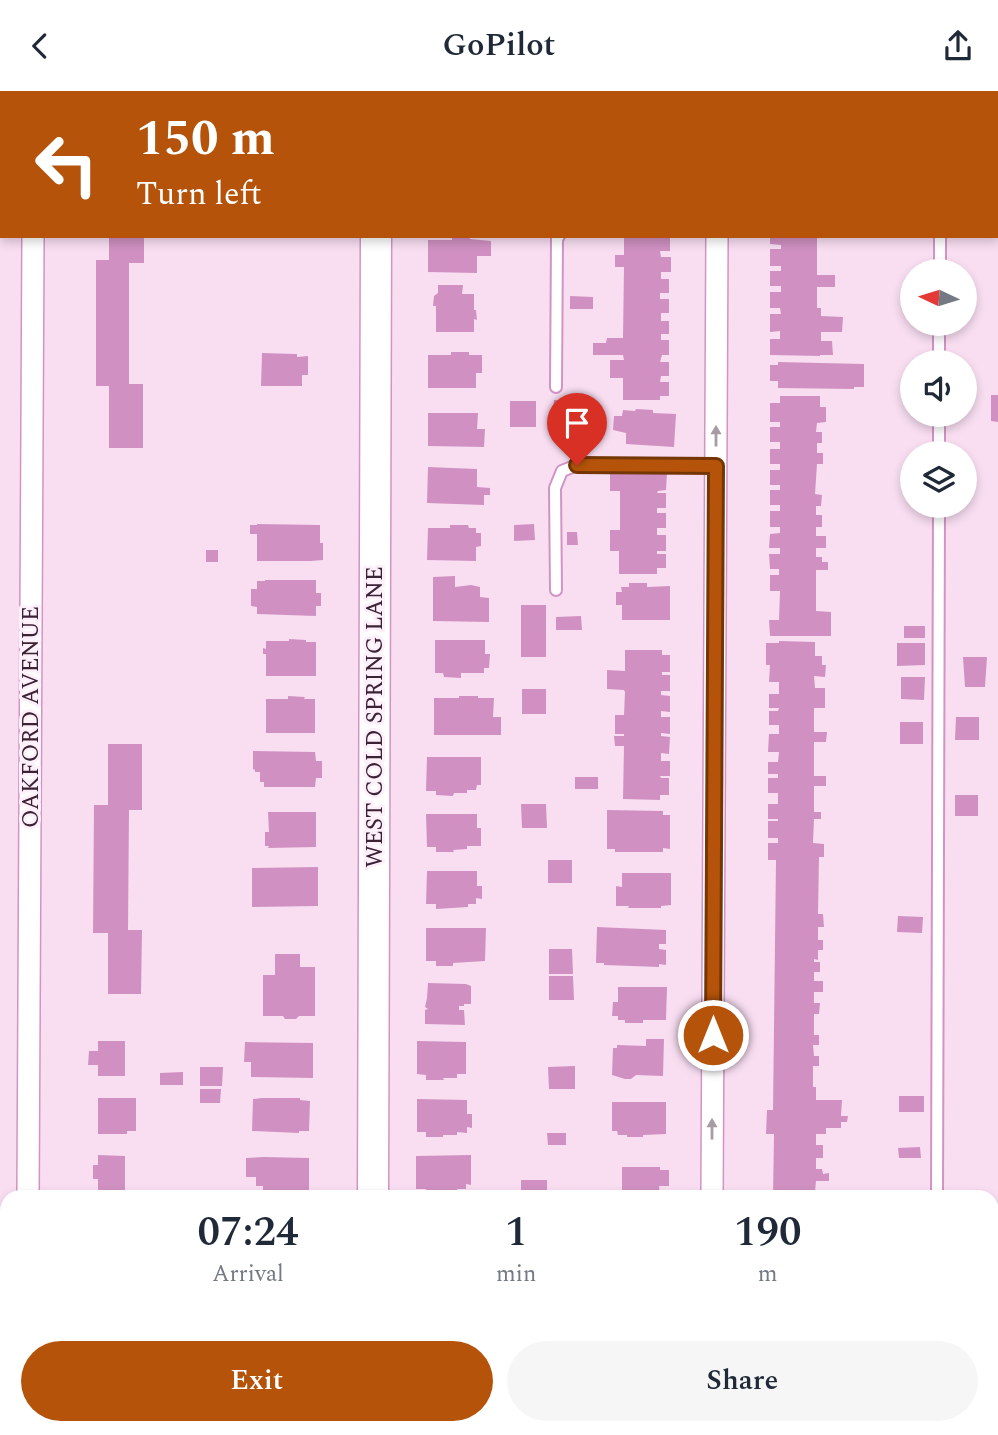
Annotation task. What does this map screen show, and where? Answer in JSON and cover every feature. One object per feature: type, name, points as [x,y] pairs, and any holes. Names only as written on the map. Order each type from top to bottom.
[{"type":"main road","name":"WEST COLD SPRING LANE","points":[[373,1190],[376,238]]},
{"type":"street","name":"OAKFORD AVENUE","points":[[28,1190],[33,238]]},
{"type":"street","points":[[712,1190],[717,238]]},
{"type":"lane","points":[[556,387],[558,238]]},
{"type":"lane","points":[[940,238],[940,259]]},
{"type":"lane","points":[[556,590],[555,488],[562,471],[577,465],[716,466]]},
{"type":"lane","points":[[937,1190],[939,518]]},
{"type":"building","points":[[109,238],[144,238],[144,263],[129,263],[129,384],[143,384],[143,448],[109,448],[109,386],[96,386],[96,260],[109,260]]},
{"type":"building","points":[[470,238],[491,241],[491,256],[477,256],[477,273],[428,272],[428,240]]},
{"type":"building","points":[[624,238],[670,238],[670,251],[660,251],[661,257],[671,257],[671,272],[661,272],[661,279],[669,279],[669,293],[660,293],[660,299],[669,299],[669,313],[661,313],[661,321],[669,321],[669,334],[661,334],[661,340],[669,340],[669,355],[662,355],[660,362],[669,362],[669,376],[661,376],[660,382],[669,382],[669,396],[660,396],[660,400],[623,400],[623,378],[610,378],[610,360],[624,360],[623,355],[593,355],[593,343],[606,343],[607,338],[623,338],[624,267],[615,267],[615,255],[624,255]]},
{"type":"building","points":[[770,238],[817,238],[817,275],[835,275],[835,287],[817,287],[817,308],[821,308],[821,316],[843,317],[842,332],[821,332],[821,341],[832,341],[833,355],[770,355],[770,339],[780,339],[780,331],[770,332],[770,314],[781,314],[780,308],[770,308],[770,292],[781,292],[781,286],[770,286],[770,271],[781,271],[781,266],[770,266],[770,249],[781,249],[781,245],[770,244]]},
{"type":"building","points":[[438,285],[463,285],[462,294],[474,294],[477,320],[474,319],[474,332],[436,332],[436,306],[433,306]]},
{"type":"building","points":[[570,296],[593,297],[593,309],[570,309]]},
{"type":"building","points":[[451,352],[482,355],[482,373],[476,373],[476,388],[428,388],[428,355],[451,355]]},
{"type":"building","points":[[262,353],[308,356],[308,375],[302,375],[302,386],[261,386]]},
{"type":"building","points":[[778,362],[864,364],[864,387],[778,388],[778,381],[770,381],[770,365],[778,365]]},
{"type":"building","points":[[991,395],[998,395],[998,422],[991,421]]},
{"type":"building","points":[[780,396],[820,396],[820,407],[826,407],[826,422],[817,423],[816,432],[822,432],[822,443],[817,443],[817,453],[823,453],[823,464],[817,464],[815,494],[822,495],[821,506],[816,506],[816,515],[822,515],[822,527],[816,527],[816,536],[826,536],[826,548],[816,548],[816,557],[822,557],[822,562],[828,562],[828,570],[816,570],[816,611],[831,612],[831,636],[770,636],[769,620],[779,620],[780,591],[770,591],[770,575],[779,575],[779,569],[770,569],[769,554],[780,554],[780,548],[769,548],[770,534],[780,533],[780,527],[770,527],[770,511],[780,511],[780,505],[770,505],[770,490],[780,490],[780,485],[770,485],[770,470],[780,470],[780,464],[770,464],[770,449],[780,449],[780,442],[770,442],[770,427],[780,427],[780,422],[770,422],[770,403],[780,403]]},
{"type":"building","points":[[554,400],[575,401],[573,424],[577,425],[576,438],[551,436]]},
{"type":"building","points":[[510,401],[536,401],[536,427],[510,427]]},
{"type":"building","points":[[623,410],[676,414],[674,447],[626,444],[626,433],[613,430],[614,416],[622,416]]},
{"type":"building","points":[[428,413],[478,413],[477,429],[485,429],[484,447],[428,446]]},
{"type":"building","points":[[428,467],[477,469],[477,487],[490,488],[490,495],[484,495],[484,505],[427,503]]},
{"type":"building","points":[[620,470],[658,470],[658,473],[667,473],[666,490],[657,493],[666,493],[666,508],[657,508],[657,513],[666,513],[666,528],[657,528],[657,535],[666,535],[666,551],[657,551],[657,554],[666,554],[666,568],[657,568],[657,574],[619,574],[619,551],[610,551],[610,530],[620,530],[620,491],[610,491],[610,473],[620,473]]},
{"type":"building","points":[[534,524],[535,540],[514,541],[514,525]]},
{"type":"building","points":[[250,525],[320,525],[323,560],[257,561],[257,534],[250,534]]},
{"type":"building","points":[[450,525],[468,525],[469,528],[476,528],[476,533],[481,533],[481,546],[476,547],[476,561],[427,560],[428,528],[450,528]]},
{"type":"building","points":[[567,532],[577,532],[578,545],[567,545]]},
{"type":"building","points":[[206,550],[218,550],[218,562],[206,562]]},
{"type":"building","points":[[455,576],[455,587],[480,587],[480,597],[489,598],[489,622],[433,621],[433,577]]},
{"type":"building","points":[[316,580],[316,593],[321,593],[321,606],[316,606],[316,616],[257,614],[257,607],[251,606],[251,589],[257,589],[257,581]]},
{"type":"building","points":[[629,583],[647,583],[647,587],[670,586],[670,620],[622,620],[622,605],[616,605],[616,592],[622,592],[621,587],[629,587]]},
{"type":"building","points":[[521,605],[546,605],[546,657],[521,657]]},
{"type":"building","points":[[581,616],[582,630],[556,630],[556,617]]},
{"type":"building","points":[[904,626],[925,626],[925,638],[904,638]]},
{"type":"building","points":[[289,639],[316,642],[316,676],[266,676],[266,654],[263,654],[263,648],[266,649],[266,641]]},
{"type":"building","points":[[435,640],[485,640],[485,654],[490,654],[489,668],[484,668],[484,673],[461,673],[461,678],[444,677],[443,673],[435,673]]},
{"type":"building","points":[[815,642],[815,656],[822,656],[822,665],[826,665],[825,677],[814,676],[815,688],[825,688],[825,708],[814,708],[814,732],[827,732],[826,742],[814,742],[814,776],[826,776],[826,786],[814,786],[814,812],[821,812],[821,819],[814,819],[813,843],[824,844],[824,857],[819,857],[818,914],[823,914],[824,927],[818,927],[818,940],[823,940],[823,950],[818,950],[818,960],[814,959],[814,962],[820,962],[820,972],[814,972],[814,981],[823,981],[823,992],[814,992],[814,1003],[820,1003],[819,1014],[814,1014],[814,1035],[819,1035],[819,1045],[813,1045],[814,1056],[819,1056],[819,1066],[813,1066],[813,1087],[816,1087],[816,1100],[842,1100],[841,1116],[848,1116],[847,1122],[841,1122],[841,1128],[826,1128],[826,1134],[816,1134],[816,1145],[823,1145],[823,1158],[816,1158],[816,1169],[822,1169],[823,1174],[829,1173],[829,1181],[816,1181],[815,1190],[773,1190],[774,1134],[766,1134],[767,1110],[773,1110],[776,860],[768,860],[768,843],[778,843],[778,838],[768,838],[768,821],[778,819],[768,819],[768,804],[778,804],[778,793],[768,793],[768,778],[778,778],[778,774],[768,774],[768,762],[778,762],[779,752],[768,752],[769,734],[779,734],[779,725],[769,725],[769,711],[778,711],[779,708],[769,708],[769,694],[779,694],[779,682],[769,682],[770,665],[766,665],[766,643]]},
{"type":"building","points":[[897,643],[925,643],[925,665],[897,666]]},
{"type":"building","points":[[625,650],[662,650],[662,655],[670,655],[670,672],[662,672],[662,675],[670,675],[670,691],[661,691],[661,695],[670,696],[670,712],[661,711],[661,717],[670,717],[670,734],[661,733],[661,736],[670,737],[669,754],[661,753],[661,761],[670,761],[670,776],[660,776],[669,778],[669,795],[660,795],[660,800],[623,799],[624,746],[615,746],[614,736],[624,736],[615,734],[615,715],[624,715],[625,692],[607,689],[607,670],[625,671]]},
{"type":"building","points":[[963,657],[987,657],[985,687],[965,687]]},
{"type":"building","points":[[901,677],[925,677],[924,700],[901,699]]},
{"type":"building","points":[[522,689],[546,689],[546,714],[522,714]]},
{"type":"building","points":[[288,696],[315,699],[315,733],[266,733],[266,699],[288,699]]},
{"type":"building","points":[[434,698],[494,698],[493,717],[501,717],[501,735],[434,735]]},
{"type":"building","points":[[956,717],[979,717],[979,740],[955,740]]},
{"type":"building","points":[[900,722],[923,722],[923,744],[900,744]]},
{"type":"building","points":[[108,744],[142,744],[142,810],[129,810],[128,930],[142,930],[141,994],[108,994],[108,933],[93,933],[94,805],[108,805]]},
{"type":"building","points":[[253,751],[315,752],[316,761],[322,761],[322,778],[316,778],[315,787],[264,787],[264,782],[260,782],[260,772],[253,769]]},
{"type":"building","points":[[427,757],[481,757],[481,785],[477,785],[476,790],[454,793],[453,796],[436,795],[436,791],[426,791]]},
{"type":"building","points":[[575,777],[598,777],[598,789],[575,789]]},
{"type":"building","points":[[955,795],[978,795],[978,816],[955,816]]},
{"type":"building","points":[[521,804],[546,804],[547,828],[522,828]]},
{"type":"building","points":[[607,810],[663,811],[663,815],[670,815],[670,849],[663,848],[663,852],[615,852],[615,849],[607,849]]},
{"type":"building","points":[[268,812],[316,812],[316,847],[265,846],[265,832],[269,832]]},
{"type":"building","points":[[426,814],[477,814],[477,828],[481,828],[481,846],[467,846],[467,849],[453,850],[454,852],[436,852],[436,847],[427,847]]},
{"type":"building","points":[[548,860],[572,860],[572,883],[548,883]]},
{"type":"building","points":[[318,867],[318,906],[252,907],[252,868]]},
{"type":"building","points":[[427,871],[477,871],[477,886],[482,886],[482,899],[476,898],[476,904],[468,904],[468,907],[436,909],[436,904],[426,904]]},
{"type":"building","points":[[622,873],[671,873],[671,905],[661,908],[616,906],[616,886],[622,887]]},
{"type":"building","points":[[898,916],[923,917],[922,933],[897,932]]},
{"type":"building","points":[[597,927],[666,930],[666,944],[659,944],[659,949],[666,950],[666,965],[659,964],[659,967],[596,963]]},
{"type":"building","points":[[426,928],[486,928],[485,961],[436,966],[436,961],[426,961]]},
{"type":"building","points":[[549,949],[572,949],[573,974],[549,974]]},
{"type":"building","points":[[275,954],[300,954],[300,967],[315,967],[315,1016],[285,1019],[283,1016],[263,1016],[263,975],[275,975]]},
{"type":"building","points":[[549,976],[573,976],[574,1000],[549,1000]]},
{"type":"building","points":[[428,983],[471,986],[471,1004],[459,1006],[459,1010],[464,1010],[465,1025],[425,1024]]},
{"type":"building","points":[[618,987],[667,987],[666,1020],[625,1023],[625,1020],[618,1020],[618,1016],[612,1016],[613,1002],[618,1002]]},
{"type":"building","points":[[646,1039],[664,1039],[663,1076],[636,1075],[625,1079],[612,1075],[613,1048],[617,1048],[617,1045],[646,1046]]},
{"type":"building","points":[[98,1041],[125,1041],[125,1076],[98,1076],[98,1065],[88,1065],[89,1051],[98,1051]]},
{"type":"building","points":[[417,1041],[466,1042],[466,1074],[457,1074],[457,1078],[443,1078],[444,1080],[426,1080],[426,1075],[417,1074]]},
{"type":"building","points":[[245,1042],[313,1043],[313,1078],[251,1077],[251,1062],[244,1062]]},
{"type":"building","points":[[575,1066],[575,1089],[549,1089],[548,1067]]},
{"type":"building","points":[[200,1067],[223,1067],[222,1086],[200,1086]]},
{"type":"building","points":[[183,1072],[183,1085],[160,1085],[160,1073]]},
{"type":"building","points":[[200,1089],[221,1089],[220,1103],[200,1103]]},
{"type":"building","points":[[899,1096],[924,1096],[924,1112],[899,1112]]},
{"type":"building","points":[[98,1098],[136,1098],[136,1131],[127,1131],[127,1134],[98,1134]]},
{"type":"building","points":[[300,1098],[310,1101],[309,1131],[252,1131],[253,1099]]},
{"type":"building","points":[[417,1099],[467,1100],[467,1114],[472,1114],[472,1128],[467,1127],[467,1133],[457,1132],[457,1135],[426,1137],[426,1132],[417,1132]]},
{"type":"building","points":[[612,1102],[666,1102],[666,1134],[643,1137],[618,1135],[617,1131],[612,1131]]},
{"type":"building","points":[[547,1133],[566,1133],[566,1145],[548,1145]]},
{"type":"building","points":[[920,1147],[921,1158],[899,1158],[898,1148]]},
{"type":"building","points":[[98,1155],[125,1156],[125,1190],[98,1190],[98,1179],[93,1179],[93,1165],[98,1165]]},
{"type":"building","points":[[471,1155],[471,1185],[466,1184],[466,1189],[457,1190],[416,1189],[416,1156]]},
{"type":"building","points":[[246,1158],[309,1158],[309,1190],[263,1190],[263,1186],[256,1186],[256,1177],[246,1177]]},
{"type":"building","points":[[622,1167],[660,1167],[660,1170],[669,1170],[669,1186],[659,1186],[660,1190],[622,1190]]},
{"type":"building","points":[[521,1180],[547,1180],[547,1190],[521,1190]]},
{"type":"route","points":[[577,465],[716,466],[713,1035]]}]
